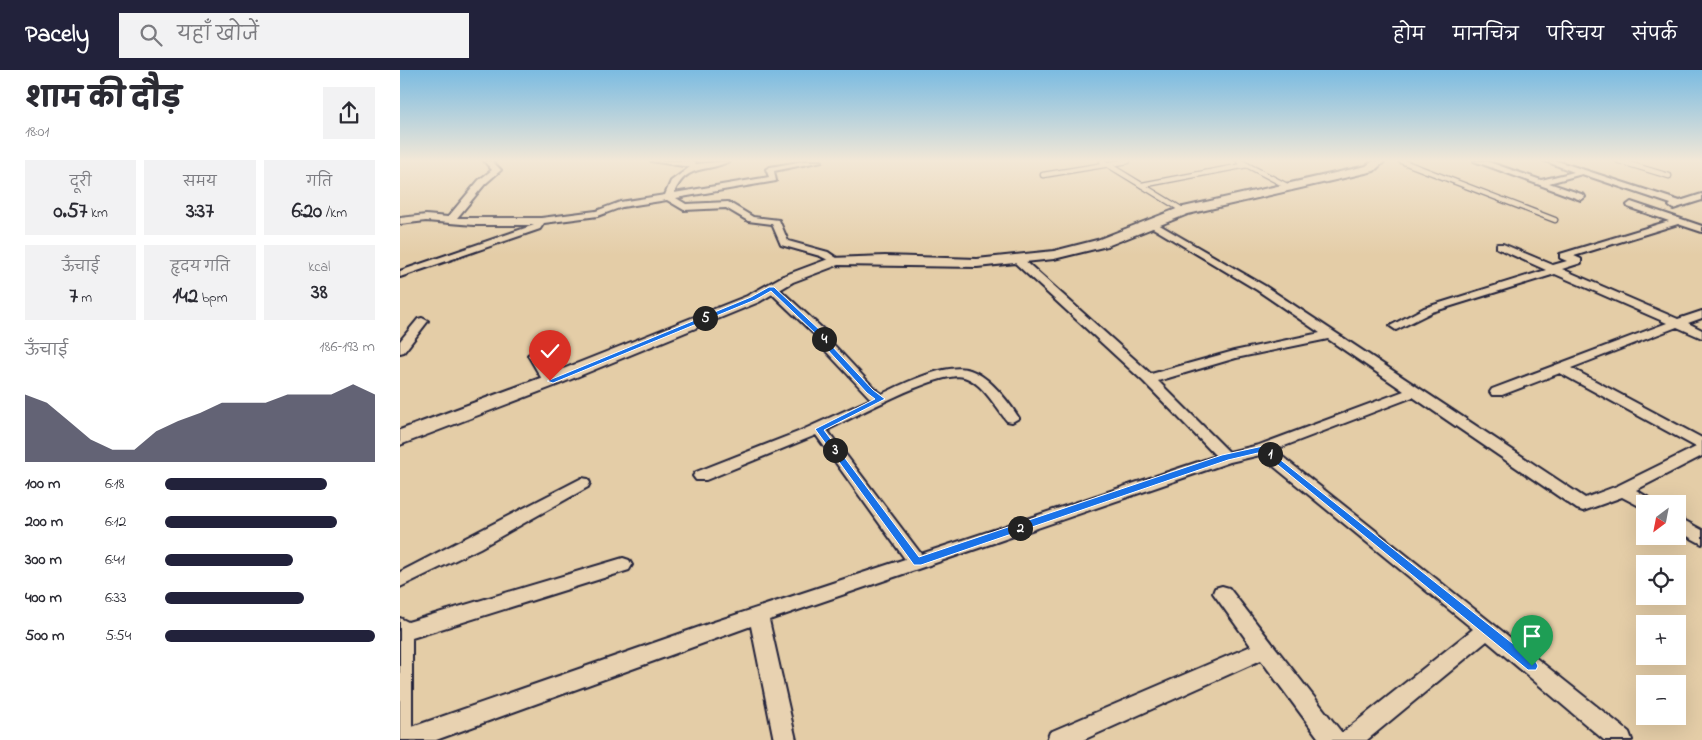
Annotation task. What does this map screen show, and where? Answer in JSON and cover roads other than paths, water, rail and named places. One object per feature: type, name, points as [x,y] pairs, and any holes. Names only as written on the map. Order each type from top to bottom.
[{"type":"street","points":[[450,220],[473,192]]},
{"type":"street","points":[[668,198],[670,192]]},
{"type":"street","points":[[400,221],[426,218],[474,222],[541,221],[598,213],[620,205],[700,192]]},
{"type":"street","points":[[400,438],[550,381],[753,299],[788,279],[836,261],[885,260],[977,263],[1054,255],[1102,244],[1184,211],[1272,192]]},
{"type":"street","points":[[1567,192],[1581,197]]},
{"type":"street","points":[[1644,192],[1680,204]]},
{"type":"street","points":[[1654,213],[1702,197]]},
{"type":"street","points":[[668,198],[684,207],[728,205],[751,219],[776,222],[784,243],[824,254],[836,261]]},
{"type":"street","points":[[1631,205],[1702,229]]},
{"type":"street","points":[[400,274],[537,227],[541,221]]},
{"type":"street","points":[[1396,326],[1428,310],[1577,261],[1564,256],[1678,221]]},
{"type":"street","points":[[1151,223],[1261,288],[1583,505],[1623,490],[1702,450]]},
{"type":"street","points":[[1500,246],[1702,334]]},
{"type":"street","points":[[1018,260],[1149,379],[1226,458]]},
{"type":"street","points":[[772,288],[821,334],[828,346],[870,392],[881,399]]},
{"type":"street","points":[[1497,392],[1702,314]]},
{"type":"street","points":[[400,349],[422,321]]},
{"type":"street","points":[[1149,379],[1234,355],[1330,335]]},
{"type":"street","points":[[534,355],[550,381]]},
{"type":"street","points":[[1561,368],[1702,444]]},
{"type":"street","points":[[701,476],[819,429],[881,399],[947,374],[966,373],[985,387],[1012,418]]},
{"type":"street","points":[[407,740],[758,615],[1226,458],[1263,449],[1414,392]]},
{"type":"street","points":[[819,429],[917,562]]},
{"type":"street","points":[[1263,449],[1487,629],[1621,740]]},
{"type":"street","points":[[400,580],[474,543],[582,483]]},
{"type":"street","points":[[1623,490],[1636,498]]},
{"type":"street","points":[[1686,528],[1702,538]]},
{"type":"street","points":[[401,740],[401,630],[624,565]]},
{"type":"street","points":[[1222,593],[1334,740]]},
{"type":"street","points":[[758,615],[785,740]]},
{"type":"street","points":[[1350,740],[1487,629]]},
{"type":"street","points":[[1058,740],[1265,649]]},
{"type":"lane","points":[[1154,192],[1184,211]]},
{"type":"lane","points":[[1483,192],[1554,220]]}]
